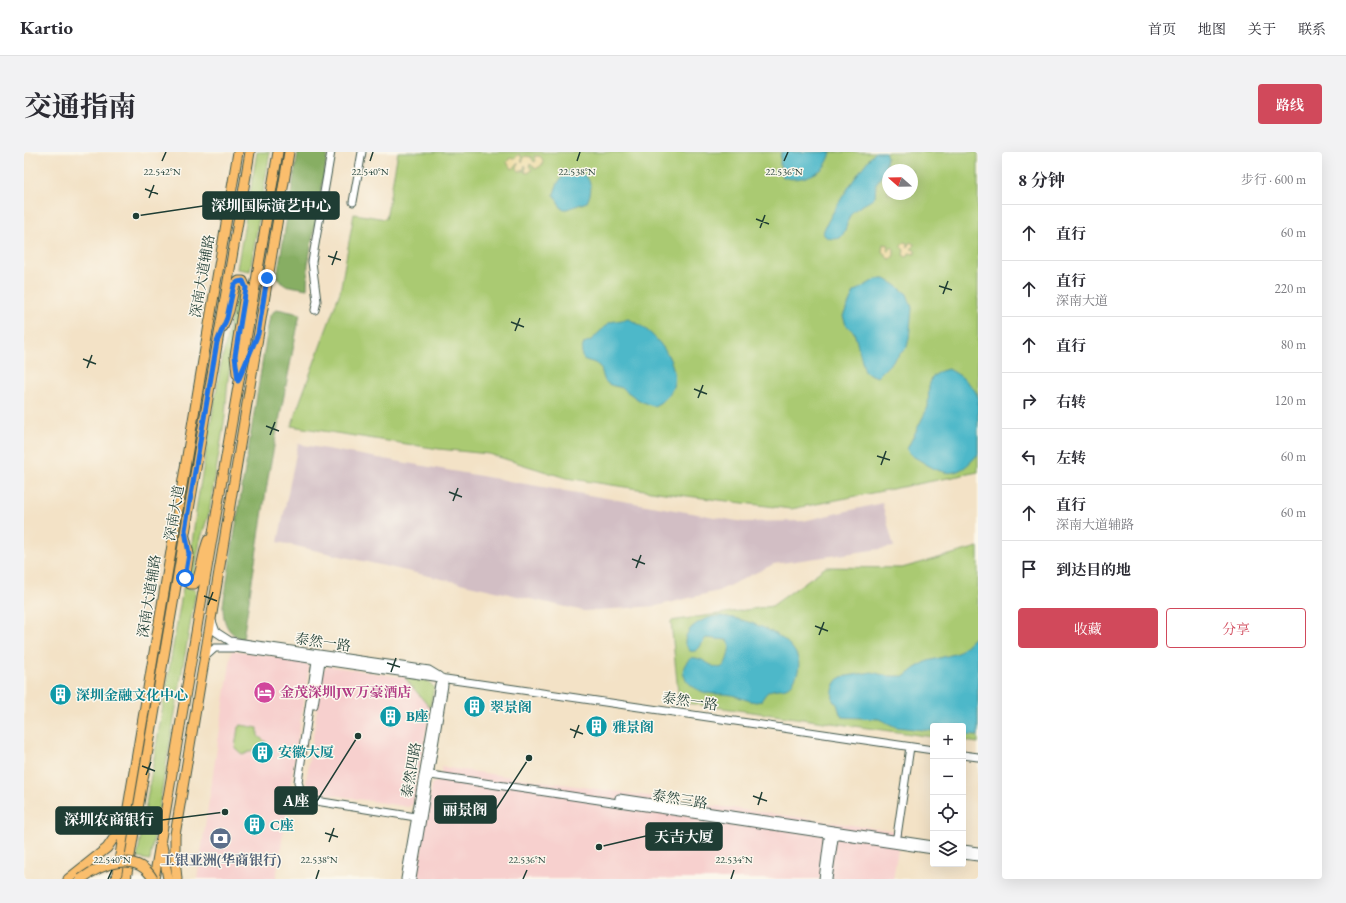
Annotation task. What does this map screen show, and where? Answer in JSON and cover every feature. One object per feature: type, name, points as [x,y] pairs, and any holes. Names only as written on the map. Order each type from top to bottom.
[{"type":"main road","name":"深南大道辅路","points":[[116,879],[238,152]]},
{"type":"main road","name":"深南大道","points":[[126,879],[250,152]]},
{"type":"main road","points":[[154,879],[278,152]]},
{"type":"main road","points":[[176,877],[175,835],[289,152]]},
{"type":"main road","points":[[264,234],[269,268]]},
{"type":"main road","points":[[217,342],[229,311],[234,285],[243,281],[246,288],[235,356],[238,381]]},
{"type":"main road","points":[[209,321],[214,360]]},
{"type":"main road","points":[[238,381],[258,334]]},
{"type":"main road","points":[[219,498],[223,548]]},
{"type":"main road","points":[[185,530],[189,554],[186,580],[188,584],[192,585],[197,580],[203,551],[214,526]]},
{"type":"main road","points":[[152,666],[173,603]]},
{"type":"main road","points":[[79,876],[115,839],[120,831],[128,807]]},
{"type":"main road","points":[[163,828],[162,848],[168,879]]},
{"type":"main road","points":[[68,879],[102,866],[124,862],[132,863],[146,870],[154,879]]},
{"type":"street","points":[[315,310],[317,301],[312,262],[331,152]]},
{"type":"street","points":[[352,202],[362,152]]},
{"type":"street","name":"泰然一路","points":[[211,618],[216,632],[226,640],[319,657]]},
{"type":"street","name":"泰然一路","points":[[205,657],[211,650],[222,647],[429,670],[442,678],[930,750]]},
{"type":"street","points":[[319,657],[303,781],[306,793],[313,796],[419,815]]},
{"type":"street","name":"泰然四路","points":[[405,879],[427,773],[439,684],[442,678]]},
{"type":"street","points":[[896,842],[910,747]]},
{"type":"street","points":[[966,755],[978,757]]},
{"type":"street","name":"泰然三路","points":[[427,773],[832,833],[896,842],[930,845]]},
{"type":"street","name":"泰然四路","points":[[412,879],[419,815]]},
{"type":"street","points":[[822,879],[832,833]]},
{"type":"street","points":[[828,879],[832,833]]},
{"type":"street","name":"泰然三路","points":[[896,842],[930,849]]},
{"type":"street","points":[[966,849],[978,851]]},
{"type":"street","points":[[966,855],[978,857]]},
{"type":"shaded area","points":[[298,444],[743,522],[803,521],[882,503],[894,547],[774,564],[718,591],[656,606],[584,611],[278,542]]},
{"type":"shaded area","points":[[232,650],[305,661],[309,667],[276,879],[197,879]]},
{"type":"shaded area","points":[[329,666],[428,681],[434,687],[413,804],[408,807],[314,792],[308,788],[306,781],[323,670]]},
{"type":"shaded area","points":[[442,767],[901,832],[893,879],[417,879],[432,784],[440,779]]},
{"type":"green space","points":[[257,152],[270,152],[250,271],[237,269]]},
{"type":"green space","points":[[298,152],[328,152],[308,264],[307,289],[284,285],[277,277]]},
{"type":"green space","points":[[398,152],[978,152],[978,472],[791,509],[671,494],[566,478],[489,454],[439,449],[291,426],[340,292],[354,214],[386,219]]},
{"type":"green space","points":[[238,287],[241,287],[243,291],[228,379],[225,417],[209,513],[200,541],[194,576],[191,579],[188,575],[197,504],[220,369]]},
{"type":"green space","points":[[277,309],[300,314],[269,472],[243,639],[237,637],[229,630],[225,621],[223,605],[270,315]]},
{"type":"green space","points":[[978,547],[978,743],[966,741],[966,723],[930,723],[930,737],[679,702],[671,621],[772,606],[826,567],[902,568]]},
{"type":"green space","points":[[185,587],[196,590],[150,860],[137,858],[183,588]]},
{"type":"green space","points":[[405,678],[428,681],[434,687],[430,708]]},
{"type":"green space","points":[[241,725],[258,728],[258,736],[267,743],[243,755],[235,748],[238,727]]},
{"type":"sand","points":[[518,155],[521,155],[522,162],[525,156],[531,157],[534,162],[536,161],[534,156],[540,156],[543,160],[542,165],[536,169],[530,164],[529,166],[532,170],[528,173],[525,172],[525,165],[523,171],[519,171],[517,169],[518,163],[513,169],[507,162],[510,158],[515,158]]},
{"type":"sand","points":[[904,242],[907,243],[907,247],[910,242],[915,245],[911,249],[915,250],[915,254],[909,253],[906,257],[903,255],[904,250],[900,246]]},
{"type":"sand","points":[[883,244],[889,245],[887,249],[888,252],[892,247],[894,249],[894,255],[892,258],[888,259],[882,252]]},
{"type":"water","points":[[781,152],[831,152],[826,164],[820,170],[804,178],[792,179],[782,176],[780,164]]},
{"type":"water","points":[[876,152],[885,152],[887,157],[886,164],[882,164],[882,175],[876,184],[875,197],[851,214],[840,238],[833,239],[826,237],[823,233],[831,216],[855,178]]},
{"type":"water","points":[[569,171],[576,171],[585,176],[590,184],[590,196],[587,202],[567,209],[562,209],[554,195],[559,182]]},
{"type":"water","points":[[876,279],[885,279],[907,294],[912,308],[907,347],[877,377],[865,372],[854,332],[846,325],[843,316],[854,292]]},
{"type":"water","points":[[628,319],[640,325],[662,346],[670,359],[674,372],[673,385],[667,397],[654,406],[641,401],[622,388],[607,383],[599,366],[585,360],[582,355],[584,343],[591,340],[610,322]]},
{"type":"water","points":[[948,369],[966,380],[978,397],[978,454],[971,462],[958,471],[945,472],[930,466],[913,456],[907,449],[928,407],[929,386],[932,377],[941,371]]},
{"type":"water","points":[[718,616],[730,617],[761,627],[776,634],[789,644],[797,655],[799,668],[793,682],[787,687],[771,690],[761,701],[756,702],[732,695],[707,693],[690,684],[684,674],[684,669],[686,663],[691,658],[698,658],[720,668],[724,665],[727,658],[730,645],[727,640],[706,638],[696,651],[690,651],[685,644],[691,628],[701,621]]},
{"type":"water","points":[[978,634],[978,736],[966,735],[966,723],[930,723],[930,731],[896,727],[879,719],[842,717],[837,704],[833,701],[836,682],[841,677],[872,672],[887,676],[905,676],[915,668],[928,661],[958,653]]},
{"type":"place","name":"深圳国际演艺中心","points":[[136,216]]},
{"type":"place","name":"金茂深圳JW万豪酒店","points":[[265,692]]},
{"type":"place","name":"深圳金融文化中心","points":[[60,695]]},
{"type":"place","name":"翠景阁","points":[[474,707]]},
{"type":"place","name":"B座","points":[[390,716]]},
{"type":"place","name":"雅景阁","points":[[596,727]]},
{"type":"place","name":"A座","points":[[358,736]]},
{"type":"place","name":"安徽大厦","points":[[263,752]]},
{"type":"place","name":"丽景阁","points":[[529,758]]},
{"type":"place","name":"深圳农商银行","points":[[225,812]]},
{"type":"place","name":"C座","points":[[254,825]]},
{"type":"place","name":"工银亚洲(华商银行)","points":[[221,838]]},
{"type":"place","name":"天吉大厦","points":[[599,847]]},
{"type":"route","points":[[185,578],[189,554],[185,539],[185,530],[217,342],[227,318],[234,285],[236,282],[243,281],[246,284],[246,288],[235,356],[238,381],[258,334],[267,278]]}]
